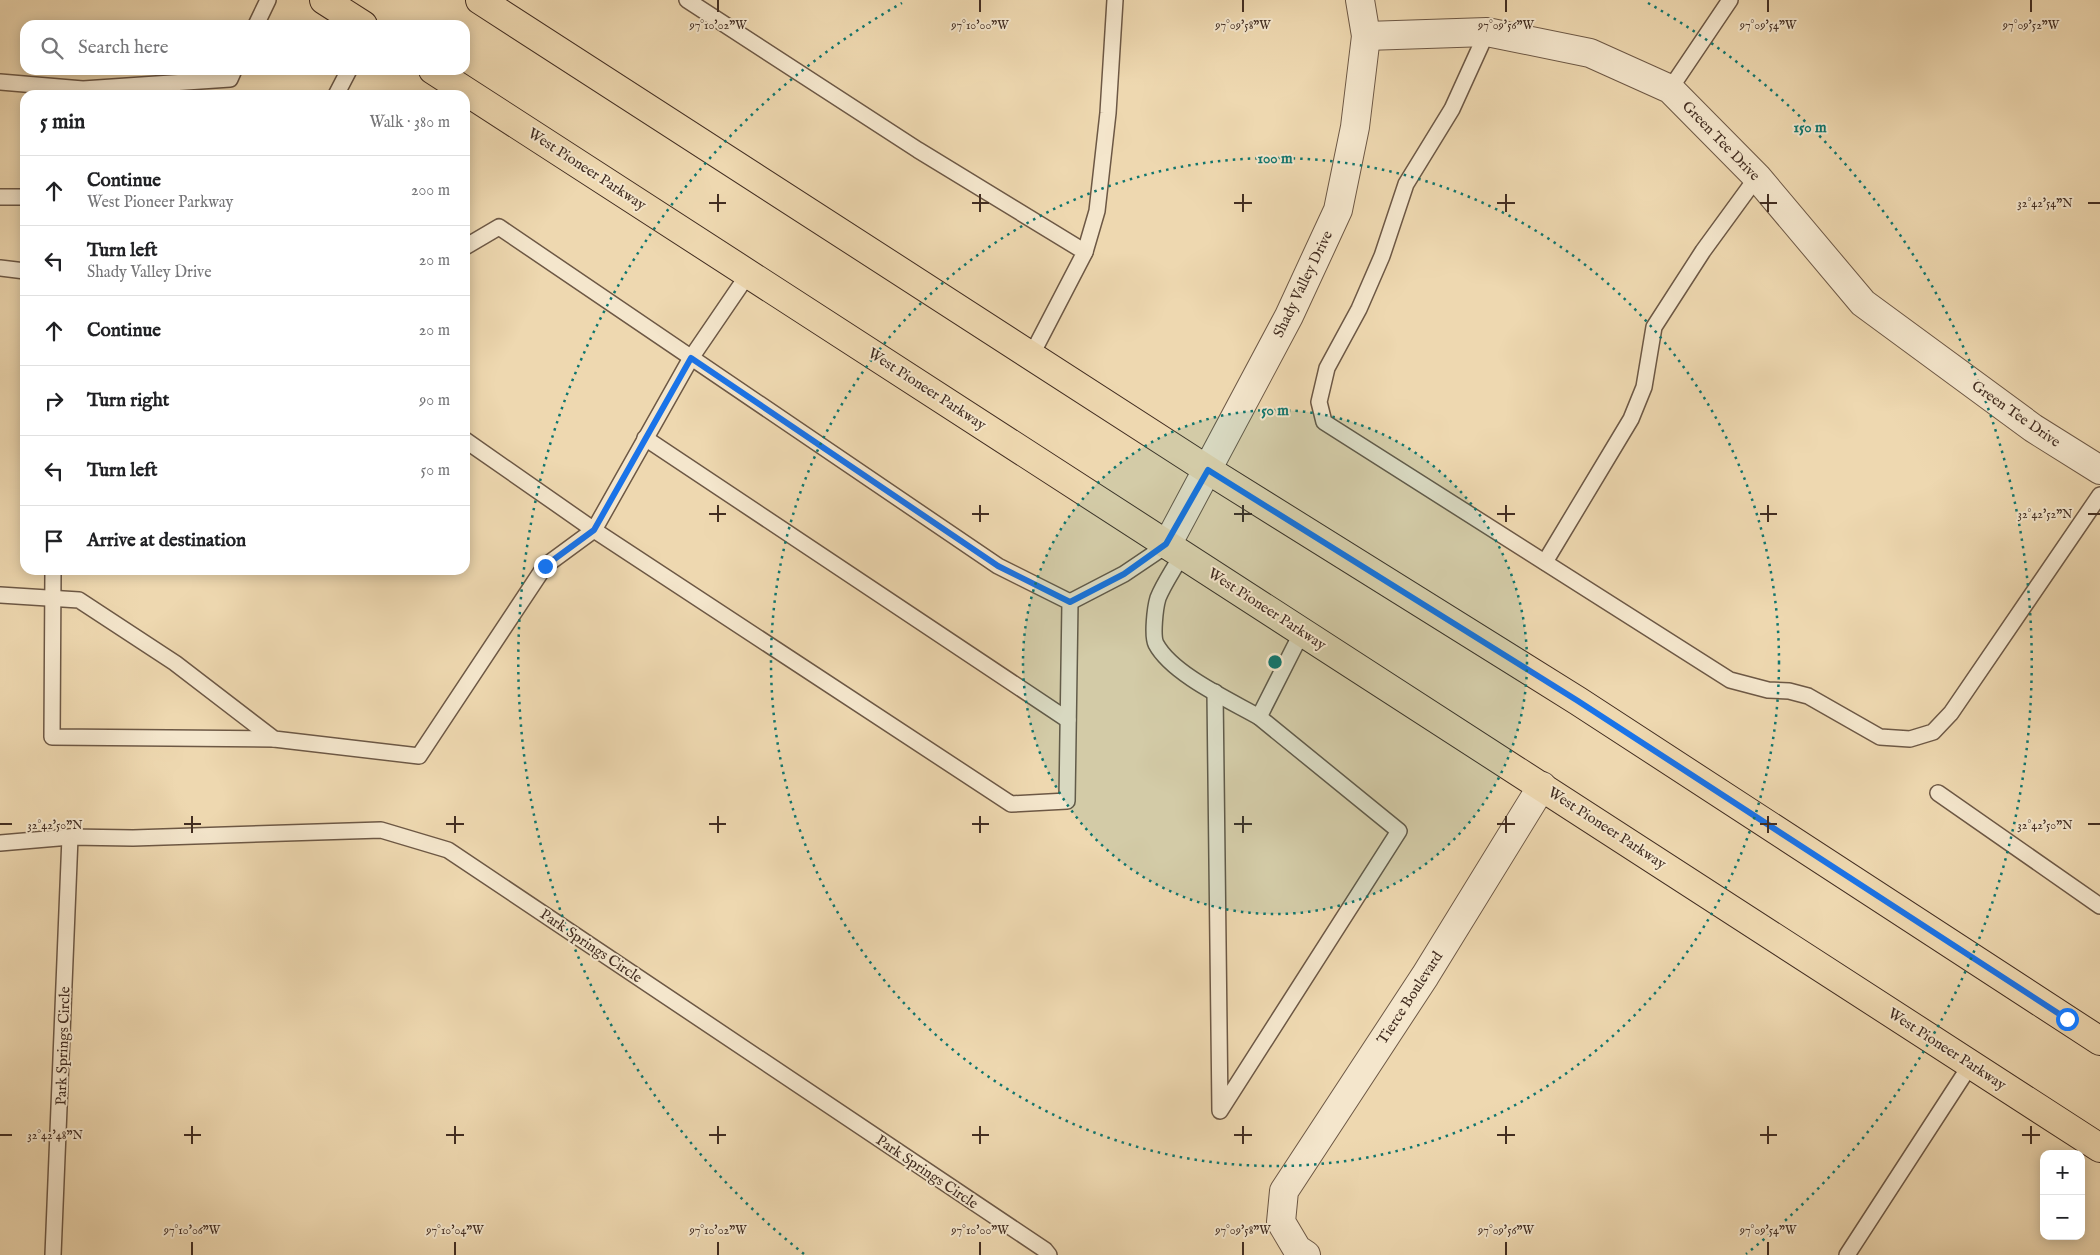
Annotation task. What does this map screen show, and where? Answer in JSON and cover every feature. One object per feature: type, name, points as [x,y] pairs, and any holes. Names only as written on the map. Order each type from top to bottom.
[{"type":"main road","points":[[324,0],[355,20]]},
{"type":"main road","points":[[480,0],[1208,470],[1578,701],[2100,1041]]},
{"type":"main road","name":"West Pioneer Parkway","points":[[441,75],[464,90]]},
{"type":"main road","name":"West Pioneer Parkway","points":[[470,94],[2100,1148]]},
{"type":"street","name":"Shady Valley Drive","points":[[1174,549],[1208,470],[1288,316],[1338,210],[1355,127],[1366,36],[1360,0]]},
{"type":"street","name":"Green Tee Drive","points":[[1366,36],[1487,32],[1590,53],[1670,89],[1757,176],[1863,304],[2033,428],[2100,470]]},
{"type":"street","name":"Tierce Boulevard","points":[[1306,1255],[1297,1249],[1281,1222],[1284,1191],[1425,976],[1542,786]]},
{"type":"lane","points":[[258,20],[268,0]]},
{"type":"lane","points":[[687,0],[918,150],[1085,252]]},
{"type":"lane","points":[[1031,356],[1085,252],[1097,211],[1108,113],[1115,0]]},
{"type":"lane","points":[[1670,89],[1730,0]]},
{"type":"lane","points":[[1487,32],[1452,109],[1406,184],[1382,256],[1360,308],[1327,368],[1319,402],[1324,422],[1730,680],[1768,690],[1789,690],[1808,696],[1880,737],[1910,739],[1933,732],[1952,714],[2100,495]]},
{"type":"lane","points":[[100,90],[230,79],[232,75]]},
{"type":"lane","points":[[339,90],[346,75]]},
{"type":"lane","points":[[0,82],[61,90]]},
{"type":"lane","points":[[1545,562],[1631,419],[1644,387],[1654,327],[1703,252],[1757,176]]},
{"type":"lane","points":[[0,197],[20,197]]},
{"type":"lane","points":[[470,244],[499,227],[998,566],[1070,602]]},
{"type":"lane","points":[[0,268],[20,270]]},
{"type":"lane","points":[[53,575],[52,737],[274,739],[419,756],[545,566],[594,530],[691,358],[748,273]]},
{"type":"lane","points":[[646,438],[1068,720]]},
{"type":"lane","points":[[470,443],[594,530],[1011,804],[1067,801],[1070,602]]},
{"type":"lane","points":[[1070,602],[1174,549]]},
{"type":"lane","points":[[1174,549],[1158,599],[1154,626],[1155,642],[1170,663],[1259,717],[1399,831],[1220,1111],[1215,692]]},
{"type":"lane","points":[[0,596],[78,600],[175,663],[274,739]]},
{"type":"lane","points":[[1259,717],[1302,632]]},
{"type":"lane","points":[[1938,793],[2100,906]]},
{"type":"lane","name":"Park Springs Circle","points":[[0,843],[70,837],[133,838],[381,830],[448,850],[1037,1245],[1049,1255]]},
{"type":"lane","name":"Park Springs Circle","points":[[53,1255],[70,837]]},
{"type":"lane","points":[[1847,1255],[1971,1064]]},
{"type":"route","points":[[545,566],[594,530],[691,358],[998,566],[1070,602],[1124,574],[1166,544],[1208,470],[1578,701],[2067,1019]]}]
